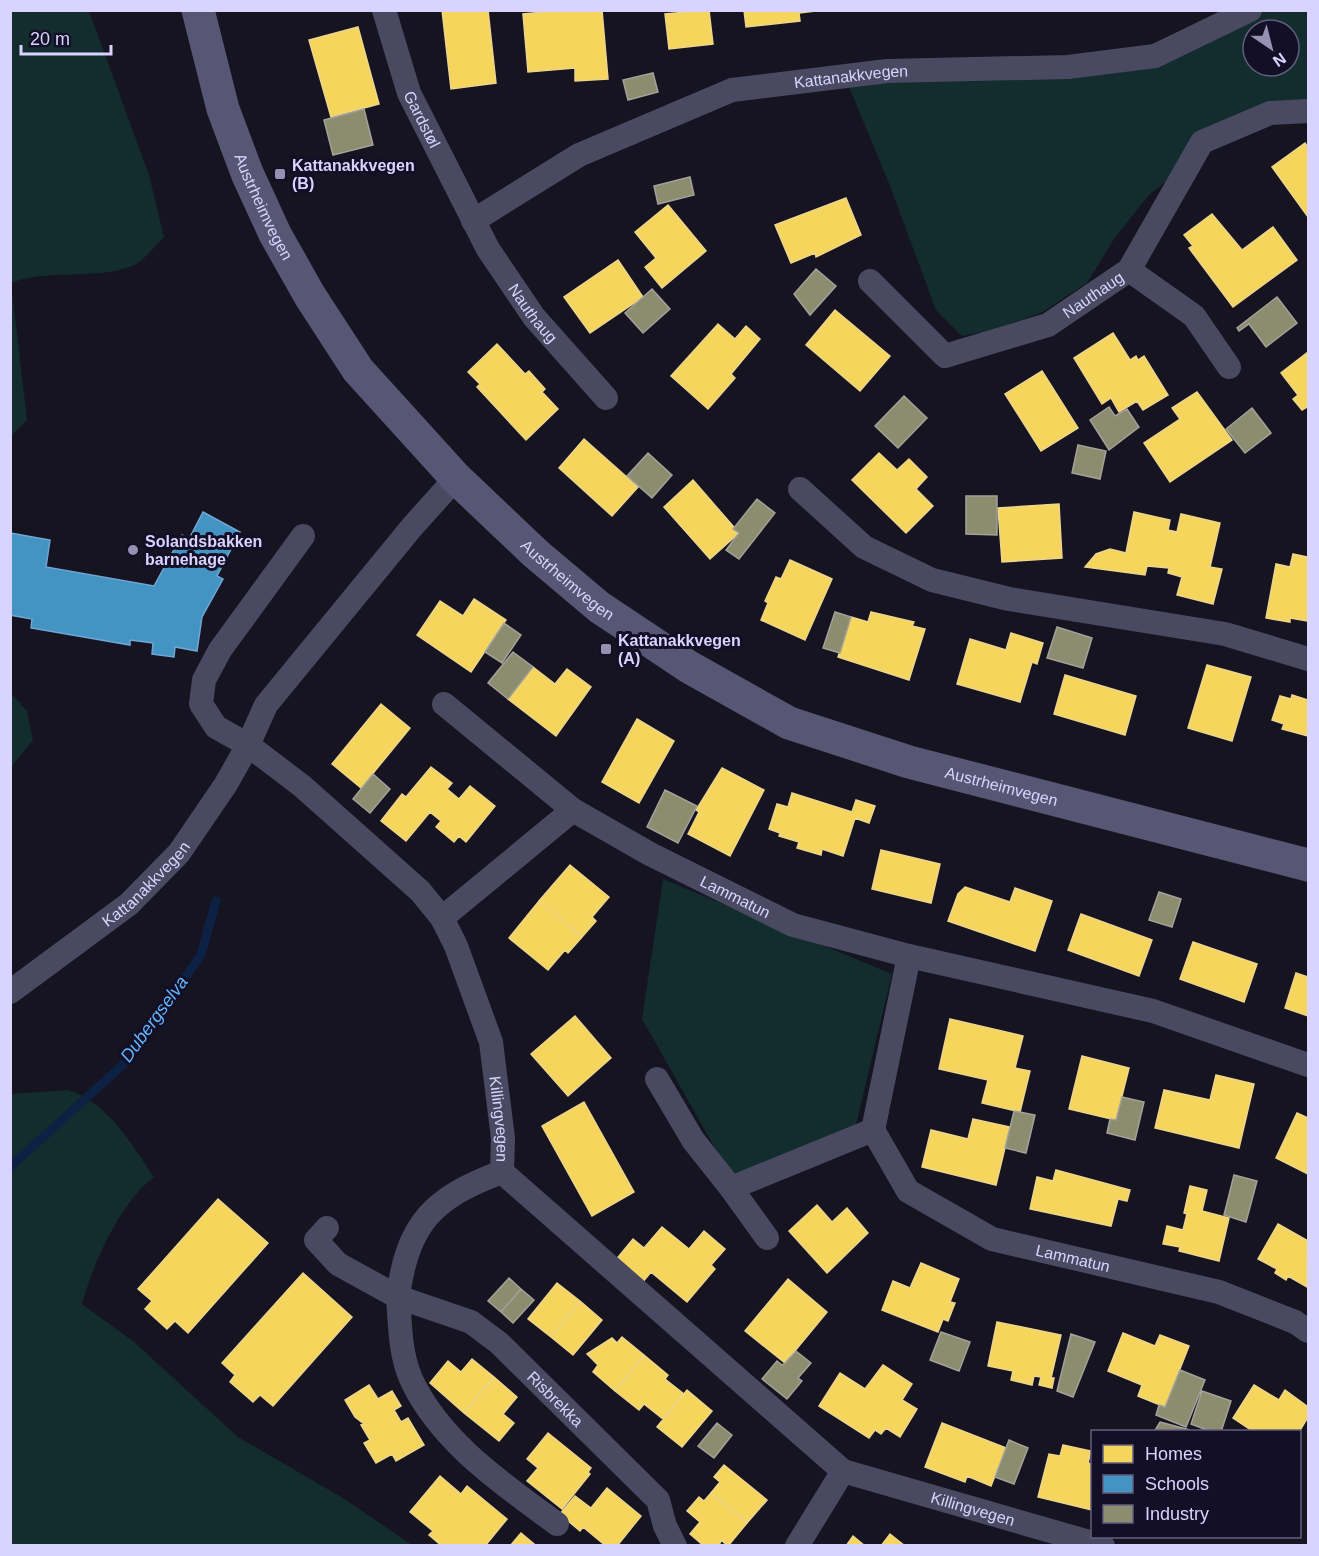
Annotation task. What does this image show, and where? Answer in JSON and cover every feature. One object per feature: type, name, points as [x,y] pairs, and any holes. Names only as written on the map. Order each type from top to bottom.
[{"type":"main road","name":"Austrheimvegen","points":[[198,10],[223,109],[247,173],[275,234],[310,296],[358,370],[456,478],[535,553],[599,607],[689,667],[789,723],[909,762],[1308,865]]},
{"type":"street","name":"Gardstøl","points":[[384,10],[409,93],[473,221]]},
{"type":"street","name":"Kattanakkvegen","points":[[473,221],[579,155],[732,90],[887,72],[1068,67],[1155,57],[1250,10]]},
{"type":"street","name":"Nauthaug","points":[[870,281],[945,356],[1048,325],[1129,270],[1202,142],[1270,113],[1308,111]]},
{"type":"street","name":"Nauthaug","points":[[473,221],[488,249],[534,317],[606,398]]},
{"type":"street","points":[[1129,270],[1194,316],[1228,368]]},
{"type":"street","name":"Kattanakkvegen","points":[[10,992],[92,933],[158,877],[205,818],[248,745],[266,705],[397,545],[456,478]]},
{"type":"street","points":[[800,489],[864,547],[932,580],[1009,599],[1225,634],[1308,659]]},
{"type":"street","points":[[248,745],[216,727],[207,716],[201,704],[204,680],[220,650],[303,536]]},
{"type":"street","name":"Lammatun","points":[[444,704],[573,810],[650,854],[793,925],[909,956],[1153,1011],[1308,1065]]},
{"type":"street","name":"Killingvegen","points":[[248,745],[302,786],[412,883],[442,918],[456,946],[491,1042],[503,1138],[502,1172],[843,1471],[1103,1545]]},
{"type":"street","points":[[442,918],[573,810]]},
{"type":"street","points":[[731,1188],[873,1130],[909,956]]},
{"type":"street","points":[[657,1078],[693,1140],[731,1188],[766,1238]]},
{"type":"street","name":"Lammatun","points":[[873,1130],[908,1191],[992,1239],[1219,1292],[1295,1322],[1308,1331]]},
{"type":"street","points":[[502,1172],[465,1186],[438,1205],[419,1225],[402,1262],[398,1297],[402,1344],[411,1378],[444,1431],[510,1490],[557,1524]]},
{"type":"street","name":"Risbrekka","points":[[327,1228],[316,1240],[338,1264],[398,1297],[471,1323],[499,1343],[658,1500],[665,1526],[675,1545]]},
{"type":"street","points":[[797,1545],[843,1471]]},
{"type":"green space","points":[[11,10],[89,11],[149,175],[164,237],[145,257],[132,266],[102,273],[40,276],[11,283]]},
{"type":"green space","points":[[1222,11],[1308,11],[1308,107],[1237,125],[1149,195],[1114,239],[1087,283],[1041,313],[992,330],[962,336],[936,310],[890,186],[840,65],[1075,64],[1147,47]]},
{"type":"green space","points":[[11,283],[27,420],[11,436]]},
{"type":"green space","points":[[11,693],[27,711],[33,740],[11,767]]},
{"type":"green space","points":[[663,879],[892,974],[856,1125],[732,1178],[642,1019]]},
{"type":"green space","points":[[68,1090],[96,1104],[118,1126],[154,1177],[130,1202],[109,1235],[93,1270],[82,1304],[134,1342],[238,1437],[343,1498],[412,1545],[11,1545],[11,1094]]},
{"type":"building: Homes","points":[[442,10],[488,10],[496,83],[451,89]]},
{"type":"building: Homes","points":[[565,10],[602,10],[608,79],[575,81],[575,68],[528,72],[523,14]]},
{"type":"building: Homes","points":[[709,10],[713,44],[669,49],[665,14]]},
{"type":"building: Homes","points":[[744,10],[824,10],[799,13],[800,21],[746,27]]},
{"type":"building: Homes","points":[[358,27],[379,104],[331,117],[309,40]]},
{"type":"building: Homes","points":[[1305,143],[1308,148],[1308,217],[1272,167]]},
{"type":"building: Homes","points":[[846,198],[861,235],[816,257],[815,253],[791,263],[775,225]]},
{"type":"building: Homes","points":[[668,205],[706,251],[662,288],[645,267],[656,258],[635,232]]},
{"type":"building: Homes","points":[[1212,214],[1242,250],[1273,227],[1297,260],[1233,307],[1189,248],[1193,246],[1184,235]]},
{"type":"building: Homes","points":[[618,260],[643,297],[590,333],[564,297]]},
{"type":"building: Homes","points":[[835,310],[890,356],[860,391],[806,345]]},
{"type":"building: Homes","points":[[718,324],[735,339],[746,326],[760,339],[731,374],[735,378],[708,409],[671,376]]},
{"type":"building: Homes","points":[[1113,333],[1130,360],[1136,356],[1138,360],[1144,356],[1168,395],[1143,410],[1137,401],[1119,412],[1111,398],[1102,404],[1074,358]]},
{"type":"building: Homes","points":[[497,344],[525,374],[529,371],[545,389],[542,392],[558,409],[526,440],[477,387],[480,384],[468,372]]},
{"type":"building: Homes","points":[[1308,352],[1308,408],[1302,410],[1293,399],[1298,395],[1281,373]]},
{"type":"building: Homes","points":[[1042,371],[1078,428],[1041,451],[1005,394]]},
{"type":"building: Homes","points":[[1197,392],[1232,440],[1170,482],[1144,443],[1180,419],[1172,408]]},
{"type":"building: Homes","points":[[584,439],[638,487],[612,516],[559,468]]},
{"type":"building: Homes","points":[[879,453],[897,470],[909,459],[927,477],[916,489],[933,506],[906,533],[852,480]]},
{"type":"building: Homes","points":[[693,480],[739,533],[710,559],[664,507]]},
{"type":"building: Homes","points":[[1059,504],[1062,558],[1002,562],[998,508]]},
{"type":"building: Homes","points":[[1134,512],[1170,520],[1168,530],[1177,532],[1181,514],[1220,523],[1210,567],[1222,569],[1213,604],[1177,595],[1182,577],[1168,573],[1169,568],[1147,566],[1145,575],[1085,567],[1096,554],[1110,549],[1126,553]]},
{"type":"building: Homes","points":[[1293,554],[1308,557],[1308,621],[1290,618],[1290,622],[1266,618],[1276,564],[1290,567]]},
{"type":"building: Homes","points":[[790,560],[832,579],[805,640],[761,620],[768,603],[765,601],[776,577],[781,579]]},
{"type":"building: Homes","points":[[474,599],[506,620],[471,672],[417,635],[440,601],[463,616]]},
{"type":"building: Homes","points":[[871,612],[914,622],[912,626],[925,629],[909,680],[838,657],[851,617],[868,622]]},
{"type":"building: Homes","points":[[1011,633],[1043,643],[1037,664],[1032,662],[1020,702],[957,684],[970,639],[1006,650]]},
{"type":"building: Homes","points":[[1207,665],[1251,677],[1232,741],[1188,728]]},
{"type":"building: Homes","points":[[533,667],[555,684],[567,669],[591,687],[556,736],[508,699]]},
{"type":"building: Homes","points":[[1065,675],[1136,696],[1125,735],[1054,714]]},
{"type":"building: Homes","points":[[1292,695],[1308,700],[1308,736],[1282,729],[1284,724],[1272,720],[1280,696],[1291,699]]},
{"type":"building: Homes","points":[[381,704],[410,728],[361,788],[332,764]]},
{"type":"building: Homes","points":[[637,719],[674,741],[639,803],[602,782]]},
{"type":"building: Homes","points":[[431,767],[452,783],[447,789],[459,799],[470,786],[495,806],[466,842],[459,836],[454,842],[436,827],[441,821],[430,812],[406,841],[381,821],[402,794],[406,797]]},
{"type":"building: Homes","points":[[722,768],[764,790],[730,856],[688,834],[699,812],[696,810]]},
{"type":"building: Homes","points":[[792,793],[852,812],[856,800],[875,806],[869,823],[855,818],[843,856],[822,849],[821,855],[797,848],[799,842],[779,836],[780,833],[769,829],[777,804],[788,807]]},
{"type":"building: Homes","points":[[881,850],[940,864],[931,903],[872,889]]},
{"type":"building: Homes","points":[[570,865],[609,897],[592,917],[596,921],[582,937],[539,901]]},
{"type":"building: Homes","points":[[965,887],[1010,902],[1015,888],[1052,901],[1035,951],[948,921],[958,894]]},
{"type":"building: Homes","points":[[539,901],[582,937],[568,953],[565,950],[548,970],[509,938]]},
{"type":"building: Homes","points":[[1081,914],[1152,940],[1139,976],[1068,950]]},
{"type":"building: Homes","points":[[1193,942],[1257,964],[1244,1002],[1180,979]]},
{"type":"building: Homes","points":[[1296,973],[1308,977],[1308,1016],[1285,1008]]},
{"type":"building: Homes","points":[[575,1016],[611,1058],[568,1096],[531,1054]]},
{"type":"building: Homes","points":[[950,1019],[1023,1036],[1015,1068],[1030,1071],[1020,1112],[982,1103],[988,1080],[939,1069]]},
{"type":"building: Homes","points":[[1082,1056],[1129,1068],[1116,1120],[1069,1109]]},
{"type":"building: Homes","points":[[1216,1075],[1254,1084],[1239,1148],[1155,1128],[1164,1090],[1210,1100]]},
{"type":"building: Homes","points":[[584,1102],[634,1192],[592,1216],[542,1126]]},
{"type":"building: Homes","points":[[1297,1113],[1308,1118],[1308,1174],[1276,1158]]},
{"type":"building: Homes","points":[[973,1119],[1010,1127],[996,1185],[922,1167],[931,1130],[968,1139]]},
{"type":"building: Homes","points":[[1056,1170],[1130,1190],[1127,1201],[1118,1199],[1111,1226],[1030,1209],[1037,1177],[1053,1181]]},
{"type":"building: Homes","points":[[1190,1186],[1207,1190],[1202,1211],[1229,1218],[1219,1261],[1179,1251],[1180,1247],[1163,1244],[1167,1226],[1183,1230]]},
{"type":"building: Homes","points":[[218,1199],[268,1243],[188,1333],[175,1321],[167,1329],[145,1309],[152,1301],[138,1289]]},
{"type":"building: Homes","points":[[817,1205],[832,1222],[847,1208],[868,1233],[827,1273],[789,1231]]},
{"type":"building: Homes","points":[[1278,1224],[1308,1241],[1307,1287],[1288,1276],[1286,1280],[1275,1273],[1277,1269],[1258,1259]]},
{"type":"building: Homes","points":[[662,1227],[689,1249],[704,1231],[725,1249],[711,1265],[715,1269],[687,1302],[651,1272],[642,1283],[615,1261],[633,1239],[644,1248]]},
{"type":"building: Homes","points":[[921,1263],[959,1279],[950,1302],[955,1303],[948,1321],[943,1319],[938,1332],[882,1310],[893,1281],[910,1288]]},
{"type":"building: Homes","points":[[303,1273],[352,1317],[273,1406],[260,1395],[253,1402],[230,1382],[235,1375],[222,1363]]},
{"type":"building: Homes","points":[[788,1279],[827,1312],[785,1363],[745,1331]]},
{"type":"building: Homes","points":[[557,1283],[580,1301],[551,1337],[528,1319]]},
{"type":"building: Homes","points":[[580,1301],[602,1320],[573,1355],[551,1337]]},
{"type":"building: Homes","points":[[997,1322],[1061,1335],[1051,1378],[1054,1378],[1052,1388],[1039,1385],[1041,1377],[1034,1376],[1032,1385],[1011,1380],[1013,1371],[988,1366]]},
{"type":"building: Homes","points":[[1123,1333],[1155,1346],[1160,1335],[1189,1346],[1165,1407],[1138,1396],[1142,1385],[1108,1371]]},
{"type":"building: Homes","points":[[622,1337],[644,1355],[615,1391],[593,1372],[598,1365],[587,1354],[612,1338],[617,1343]]},
{"type":"building: Homes","points":[[644,1355],[668,1375],[665,1379],[684,1394],[663,1419],[644,1404],[639,1410],[615,1391]]},
{"type":"building: Homes","points":[[472,1359],[494,1377],[464,1413],[430,1383],[448,1361],[461,1372]]},
{"type":"building: Homes","points":[[883,1365],[912,1384],[902,1400],[917,1409],[900,1437],[886,1428],[881,1434],[875,1430],[869,1438],[819,1406],[840,1373],[865,1389]]},
{"type":"building: Homes","points":[[494,1377],[517,1397],[503,1414],[514,1423],[499,1441],[464,1413]]},
{"type":"building: Homes","points":[[369,1385],[378,1399],[392,1391],[401,1406],[394,1410],[401,1422],[408,1418],[424,1445],[396,1461],[392,1454],[376,1463],[364,1443],[370,1440],[361,1425],[364,1424],[355,1417],[345,1400]]},
{"type":"building: Homes","points":[[1254,1385],[1279,1400],[1285,1390],[1308,1407],[1308,1417],[1300,1430],[1251,1430],[1233,1418]]},
{"type":"building: Homes","points":[[687,1390],[712,1411],[682,1447],[657,1427]]},
{"type":"building: Homes","points":[[942,1423],[1006,1448],[991,1486],[967,1476],[965,1482],[925,1467]]},
{"type":"building: Homes","points":[[548,1433],[591,1468],[588,1472],[590,1474],[562,1509],[527,1481],[538,1468],[527,1459]]},
{"type":"building: Homes","points":[[1063,1445],[1091,1451],[1088,1463],[1091,1464],[1091,1510],[1038,1497],[1049,1454],[1060,1456]]},
{"type":"building: Homes","points":[[724,1465],[767,1500],[747,1523],[711,1493],[720,1482],[714,1477]]},
{"type":"building: Homes","points":[[440,1476],[461,1494],[467,1486],[507,1519],[485,1546],[442,1546],[429,1535],[433,1531],[410,1512]]},
{"type":"building: Homes","points":[[607,1488],[641,1516],[617,1546],[606,1546],[583,1527],[580,1531],[560,1514],[575,1496],[591,1508]]},
{"type":"building: Homes","points":[[711,1493],[747,1523],[728,1546],[721,1540],[719,1546],[704,1546],[690,1534],[700,1522],[687,1511],[699,1497],[704,1501]]},
{"type":"building: Homes","points":[[521,1533],[534,1544],[533,1546],[510,1546]]},
{"type":"building: Homes","points":[[890,1534],[905,1546],[881,1546]]},
{"type":"building: Homes","points":[[853,1536],[865,1546],[846,1546]]},
{"type":"building: Schools","points":[[203,512],[240,532],[217,576],[223,579],[202,617],[197,651],[175,647],[174,657],[152,654],[153,643],[130,640],[130,645],[31,628],[32,619],[10,615],[10,533],[50,540],[46,567],[154,586],[182,535],[189,539]]},
{"type":"building: Industry","points":[[653,73],[658,92],[628,100],[623,80]]},
{"type":"building: Industry","points":[[364,109],[373,145],[333,155],[324,120]]},
{"type":"building: Industry","points":[[690,177],[694,195],[658,204],[654,186]]},
{"type":"building: Industry","points":[[816,269],[836,286],[810,315],[794,294]]},
{"type":"building: Industry","points":[[652,289],[670,309],[643,333],[625,313]]},
{"type":"building: Industry","points":[[1277,297],[1297,323],[1266,347],[1249,324],[1239,331],[1237,328]]},
{"type":"building: Industry","points":[[904,396],[927,418],[898,448],[875,426]]},
{"type":"building: Industry","points":[[1109,407],[1115,416],[1127,409],[1139,427],[1109,450],[1090,420]]},
{"type":"building: Industry","points":[[1252,408],[1271,433],[1245,453],[1226,429]]},
{"type":"building: Industry","points":[[1078,445],[1106,451],[1100,479],[1072,473]]},
{"type":"building: Industry","points":[[648,453],[672,475],[652,498],[627,476]]},
{"type":"building: Industry","points":[[966,496],[997,496],[997,535],[966,534]]},
{"type":"building: Industry","points":[[757,499],[775,513],[739,559],[726,550],[739,533],[733,529]]},
{"type":"building: Industry","points":[[835,612],[851,617],[840,653],[823,648]]},
{"type":"building: Industry","points":[[504,623],[521,635],[502,663],[485,652]]},
{"type":"building: Industry","points":[[1057,627],[1092,638],[1083,668],[1047,658]]},
{"type":"building: Industry","points":[[513,652],[533,667],[508,699],[488,683]]},
{"type":"building: Industry","points":[[373,774],[390,789],[370,813],[353,799]]},
{"type":"building: Industry","points":[[665,790],[697,806],[678,843],[647,827]]},
{"type":"building: Industry","points":[[1159,892],[1181,899],[1172,927],[1149,920]]},
{"type":"building: Industry","points":[[1122,1097],[1144,1102],[1135,1140],[1107,1133],[1110,1119],[1116,1120]]},
{"type":"building: Industry","points":[[1014,1111],[1035,1115],[1026,1153],[1005,1148]]},
{"type":"building: Industry","points":[[1234,1175],[1257,1181],[1246,1222],[1224,1215]]},
{"type":"building: Industry","points":[[509,1278],[521,1289],[501,1312],[488,1301]]},
{"type":"building: Industry","points":[[521,1289],[534,1300],[513,1323],[501,1312]]},
{"type":"building: Industry","points":[[941,1332],[970,1342],[959,1371],[930,1360]]},
{"type":"building: Industry","points":[[1071,1334],[1095,1342],[1073,1397],[1057,1391]]},
{"type":"building: Industry","points":[[796,1351],[811,1363],[798,1378],[802,1381],[787,1399],[762,1379],[777,1361],[782,1365]]},
{"type":"building: Industry","points":[[1180,1370],[1205,1380],[1186,1427],[1156,1415],[1159,1405],[1165,1407]]},
{"type":"building: Industry","points":[[1202,1391],[1231,1401],[1222,1430],[1207,1430],[1191,1424]]},
{"type":"building: Industry","points":[[1160,1422],[1190,1430],[1155,1430]]},
{"type":"building: Industry","points":[[717,1423],[732,1435],[714,1458],[698,1446]]},
{"type":"building: Industry","points":[[1009,1440],[1028,1448],[1014,1484],[995,1477]]},
{"type":"waterway","name":"Dubergselva","points":[[10,1167],[126,1062],[201,955],[216,901]]},
{"type":"place","name":"Kattanakkvegen (B)","points":[[280,174]]},
{"type":"place","name":"Solandsbakken barnehage","points":[[133,550]]},
{"type":"place","name":"Kattanakkvegen (A)","points":[[606,649]]}]
